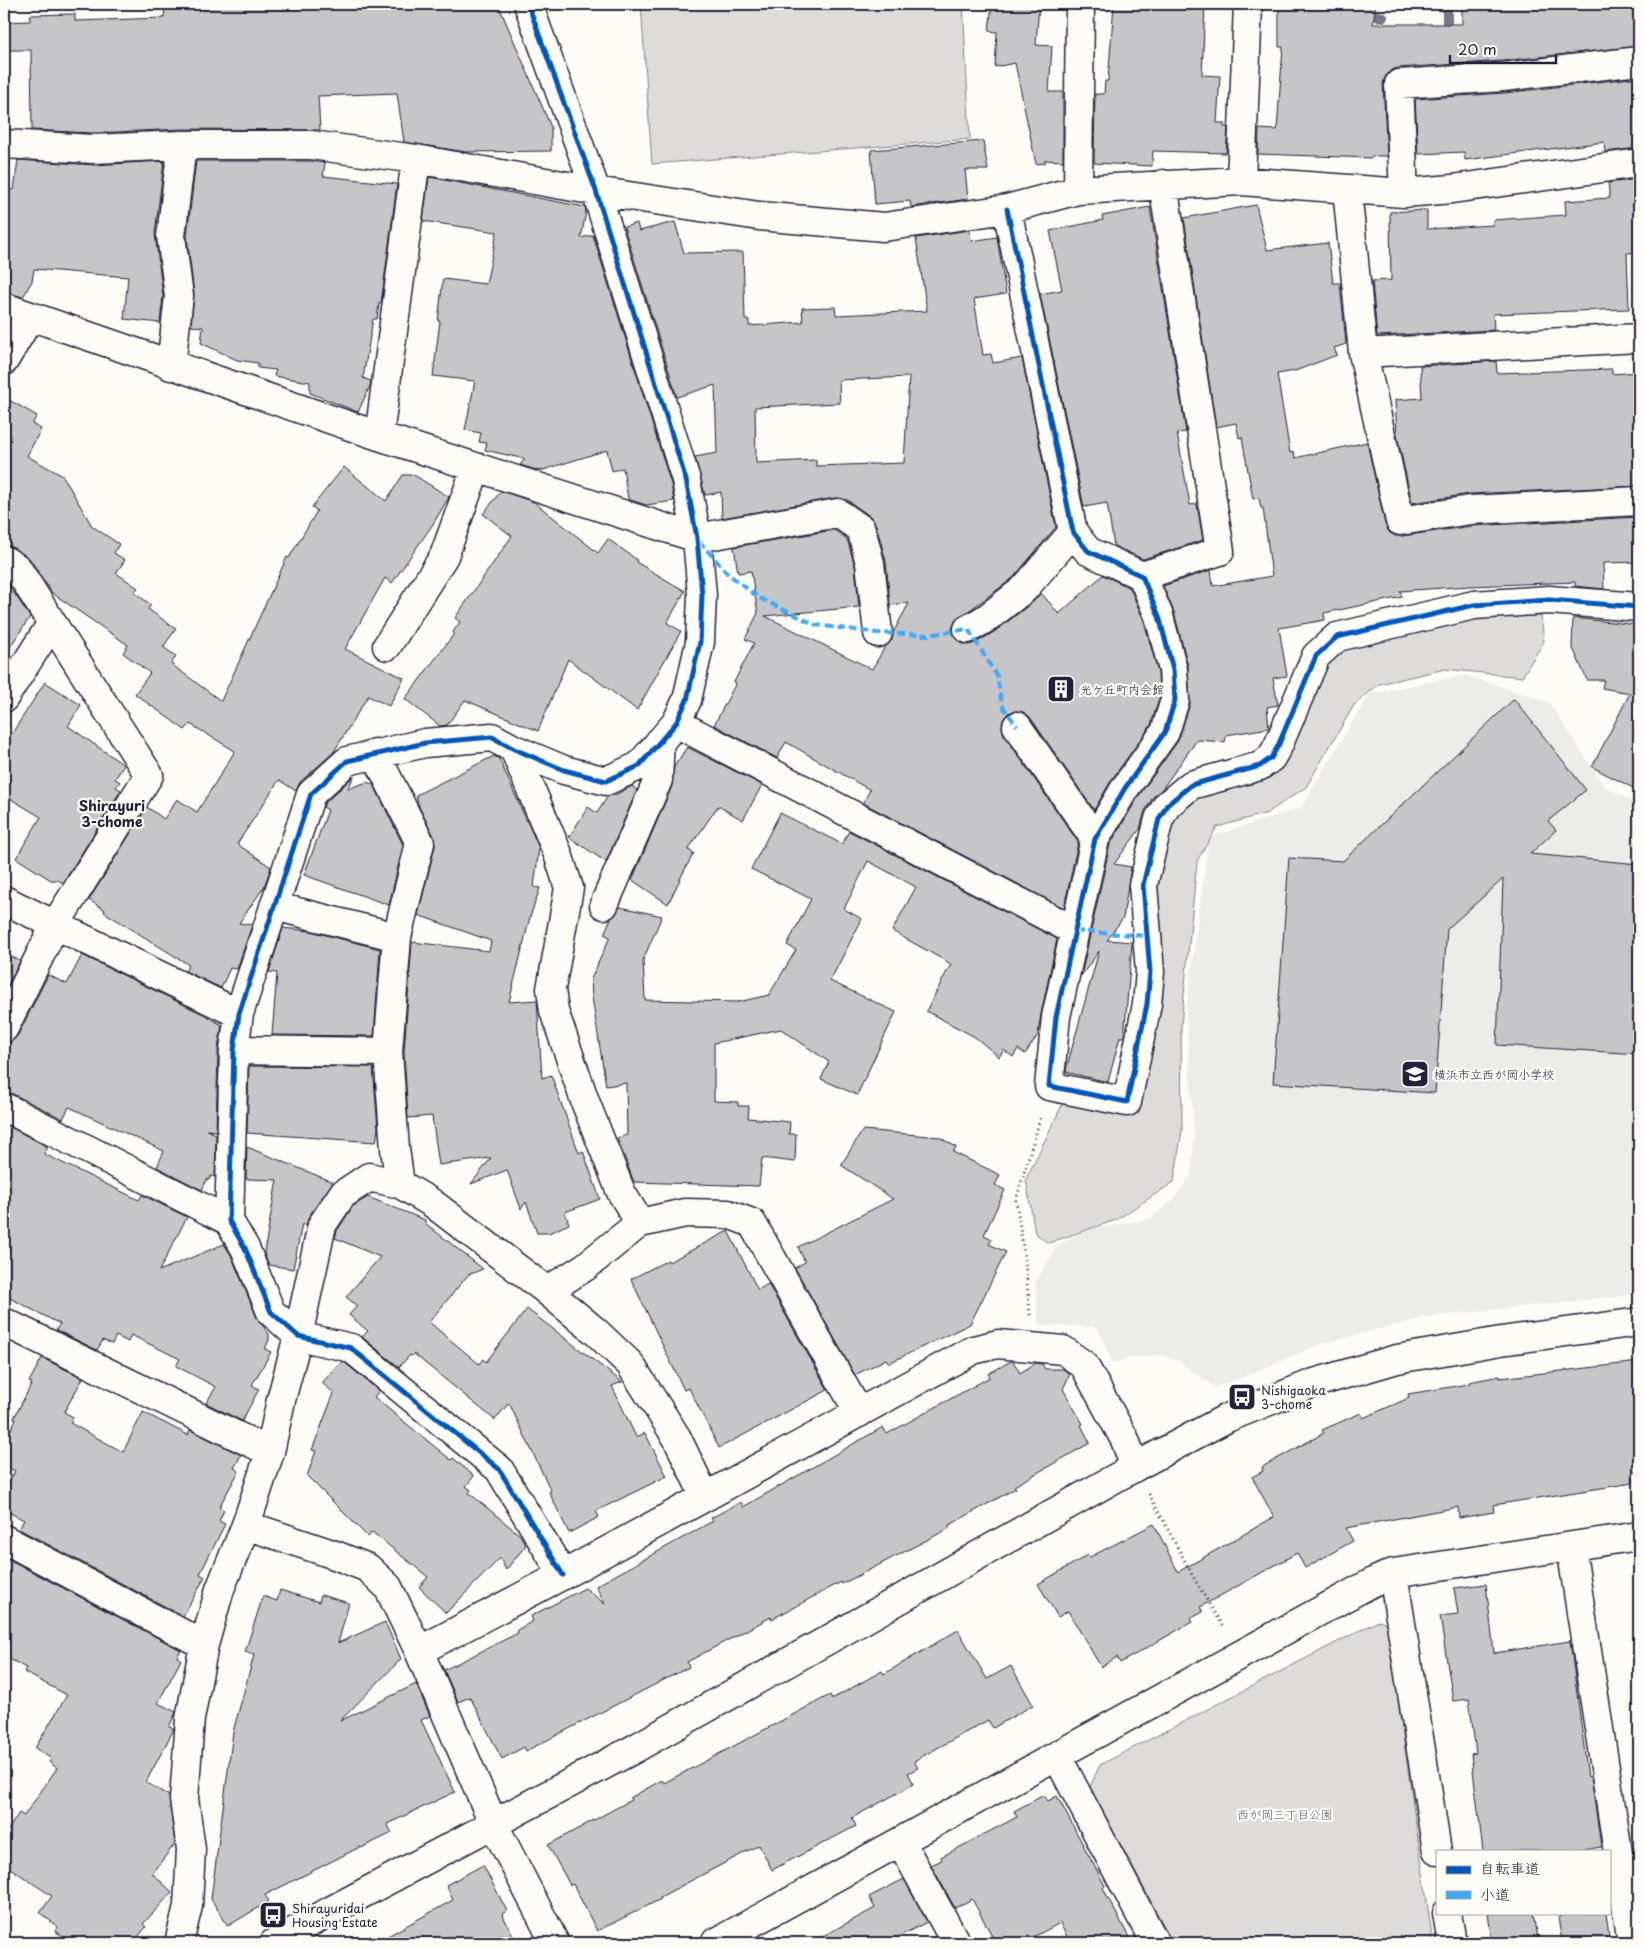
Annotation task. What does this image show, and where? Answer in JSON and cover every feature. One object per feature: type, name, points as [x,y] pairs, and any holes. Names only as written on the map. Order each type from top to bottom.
[{"type":"street","points":[[528,4],[596,191],[686,480],[697,538],[702,595],[700,642],[687,700],[668,732],[638,766],[606,781],[564,770],[514,749],[492,737],[425,744],[375,753],[347,761],[311,794],[239,1014],[234,1050],[229,1221],[245,1248],[271,1312],[298,1336],[351,1348],[499,1469],[563,1575]]},
{"type":"street","points":[[1078,190],[1080,4]]},
{"type":"street","points":[[1241,181],[1248,4]]},
{"type":"street","points":[[1404,193],[1399,84],[1503,77],[1639,61]]},
{"type":"street","points":[[4,144],[93,149],[182,145],[311,145],[416,159],[596,191],[759,216],[884,227],[1007,209],[1078,190],[1241,181],[1404,193],[1452,189],[1639,163]]},
{"type":"street","points":[[171,366],[179,296],[171,236],[182,145]]},
{"type":"street","points":[[379,436],[416,159]]},
{"type":"street","points":[[1142,576],[1220,551],[1163,184]]},
{"type":"street","points":[[1347,189],[1363,353],[1400,522],[1470,510],[1639,501]]},
{"type":"street","points":[[1007,209],[1073,532],[1088,551],[1142,576],[1159,616],[1173,670],[1175,700],[1165,732],[1125,788],[1095,839],[1056,1017],[1049,1086],[1127,1102],[1147,1004],[1150,972],[1143,885],[1159,819],[1166,805],[1191,785],[1260,766],[1271,758],[1278,746],[1316,656],[1337,637],[1474,605],[1549,600],[1639,607]]},
{"type":"street","points":[[4,307],[379,436],[697,538],[838,513],[861,529],[870,563],[878,633]]},
{"type":"street","points":[[4,361],[30,316]]},
{"type":"street","points":[[1363,353],[1639,338]]},
{"type":"street","points":[[387,646],[444,556],[476,468]]},
{"type":"street","points":[[968,629],[987,618],[1024,589],[1073,532]]},
{"type":"street","points":[[4,560],[16,568],[149,775],[55,926],[4,1028]]},
{"type":"street","points":[[4,698],[52,623]]},
{"type":"street","points":[[1017,726],[1095,839]]},
{"type":"street","points":[[604,905],[658,780],[668,732]]},
{"type":"street","points":[[668,732],[1075,931]]},
{"type":"street","points":[[514,749],[558,854],[569,888],[551,989],[554,1011],[586,1104],[621,1192],[640,1223]]},
{"type":"street","points":[[375,753],[420,843],[397,937],[388,1052],[395,1149],[400,1184]]},
{"type":"street","points":[[4,900],[239,1014]]},
{"type":"street","points":[[274,906],[397,937]]},
{"type":"street","points":[[234,1050],[388,1052]]},
{"type":"street","points":[[4,1107],[229,1221]]},
{"type":"street","points":[[179,1943],[188,1906],[190,1849],[184,1799],[190,1719],[204,1645],[220,1590],[246,1525],[270,1452],[322,1226],[342,1195],[369,1176],[400,1184],[432,1204],[547,1291],[595,1331],[630,1364],[677,1438],[705,1496]]},
{"type":"street","points":[[547,1291],[585,1268],[640,1223],[685,1213],[728,1214],[752,1223],[859,1413]]},
{"type":"street","points":[[274,1943],[332,1910],[634,1749],[1135,1467],[1235,1415],[1311,1384],[1397,1359],[1501,1341],[1639,1322]]},
{"type":"street","points":[[7,1332],[270,1452]]},
{"type":"street","points":[[418,1651],[563,1575],[973,1350],[998,1344],[1062,1350],[1084,1364],[1125,1440],[1135,1467]]},
{"type":"street","points":[[246,1525],[368,1568],[388,1587],[494,1825],[555,1943]]},
{"type":"street","points":[[715,1943],[750,1935],[902,1842],[1373,1582],[1394,1573],[1639,1536]]},
{"type":"street","points":[[4,1539],[204,1645]]},
{"type":"street","points":[[1571,1547],[1632,1943]]},
{"type":"street","points":[[1394,1573],[1437,1850]]},
{"type":"street","points":[[1057,1756],[1156,1943]]},
{"type":"street","points":[[902,1842],[956,1943]]},
{"type":"street","points":[[1447,1914],[1452,1943]]},
{"type":"path","points":[[1033,1348],[1024,1254],[1016,1200],[1049,1086]]},
{"type":"path","points":[[1135,1467],[1195,1580],[1240,1655]]},
{"type":"shaded area","name":"横浜市立西が岡小学校","points":[[1465,675],[1549,702],[1604,786],[1639,805],[1639,1294],[1427,1317],[1321,1344],[1215,1387],[1177,1360],[1160,1355],[1135,1357],[1112,1363],[1098,1327],[1039,1325],[1035,1283],[1057,1246],[1085,1230],[1150,1219],[1172,1201],[1191,1176],[1194,1137],[1186,1011],[1209,837],[1301,808],[1369,694]]},
{"type":"green space","points":[[641,4],[963,4],[970,139],[652,164]]},
{"type":"green space","points":[[1473,616],[1541,616],[1544,641],[1522,677],[1445,669],[1379,684],[1354,705],[1306,787],[1267,813],[1217,827],[1197,861],[1181,1025],[1182,1130],[1174,1182],[1116,1220],[1048,1243],[1035,1233],[1026,1179],[1064,1101],[1139,1114],[1154,1042],[1161,966],[1157,902],[1159,857],[1173,818],[1192,792],[1273,769],[1321,669],[1345,645]]},
{"type":"green space","name":"西が岡三丁目公園","points":[[1380,1620],[1387,1624],[1433,1943],[1173,1943],[1090,1787],[1100,1765]]},
{"type":"building","points":[[165,4],[498,4],[551,127],[551,151],[466,152],[404,142],[397,93],[318,96],[320,130],[182,129],[93,133],[32,130],[31,50],[4,50],[4,22],[30,21],[30,15],[75,14],[75,21],[164,18]]},
{"type":"building","points":[[992,4],[1039,4],[1036,45],[1052,46],[1049,92],[1063,92],[1063,161],[1045,160],[1045,163],[1036,164],[1015,63],[995,67],[997,32],[989,31]]},
{"type":"building","points":[[1114,4],[1205,4],[1202,75],[1220,76],[1217,123],[1224,123],[1224,127],[1228,127],[1226,153],[1153,151],[1152,166],[1094,163],[1095,94],[1104,94],[1105,81],[1108,81]]},
{"type":"building","points":[[1279,4],[1376,4],[1373,24],[1462,24],[1462,4],[1639,4],[1639,46],[1502,61],[1397,68],[1390,71],[1385,77],[1383,84],[1387,156],[1372,156],[1372,158],[1258,154],[1259,129],[1277,130],[1283,47],[1279,47]]},
{"type":"building","points":[[1639,77],[1639,148],[1605,152],[1604,142],[1465,160],[1464,152],[1418,154],[1415,99],[1505,93]]},
{"type":"building","points":[[983,141],[988,170],[965,170],[968,199],[911,207],[910,201],[875,204],[871,150]]},
{"type":"building","points":[[18,160],[94,165],[164,161],[155,234],[163,296],[160,323],[124,319],[128,277],[34,269],[32,281],[23,297],[4,292],[4,254],[7,226],[4,226],[9,189],[14,190]]},
{"type":"building","points":[[196,161],[310,161],[325,163],[323,176],[397,184],[381,304],[379,303],[377,319],[373,319],[363,378],[371,381],[358,412],[310,393],[310,382],[274,376],[276,370],[258,368],[258,363],[237,360],[201,343],[203,327],[191,326],[194,294],[187,236]]},
{"type":"building","points":[[429,177],[585,207],[586,212],[581,238],[593,235],[671,484],[674,501],[646,505],[628,499],[623,468],[612,471],[607,450],[540,471],[520,465],[525,459],[485,450],[487,443],[479,442],[481,433],[465,430],[475,381],[433,376],[443,279],[486,284],[497,232],[423,221]]},
{"type":"building","points":[[1639,179],[1639,252],[1627,253],[1629,309],[1493,314],[1494,330],[1377,336],[1372,281],[1391,280],[1390,212],[1427,210],[1427,229],[1493,225],[1493,220],[1566,215],[1565,201],[1610,198],[1608,183]]},
{"type":"building","points":[[1256,205],[1267,250],[1328,243],[1333,283],[1340,283],[1346,344],[1334,348],[1337,355],[1295,371],[1277,374],[1290,453],[1294,452],[1295,458],[1367,442],[1385,524],[1389,532],[1395,536],[1472,526],[1639,517],[1639,562],[1603,563],[1604,589],[1575,586],[1575,582],[1400,591],[1402,597],[1324,613],[1325,620],[1279,628],[1287,676],[1273,678],[1278,705],[1267,707],[1269,728],[1226,735],[1225,742],[1197,740],[1162,789],[1153,797],[1145,811],[1140,829],[1114,864],[1131,867],[1123,918],[1107,940],[1132,942],[1132,944],[1124,1037],[1120,1037],[1108,1082],[1066,1072],[1099,951],[1081,976],[1110,845],[1138,797],[1178,741],[1190,704],[1188,666],[1174,612],[1163,586],[1211,570],[1213,586],[1272,576],[1263,508],[1261,508],[1259,498],[1253,499],[1242,437],[1239,438],[1236,423],[1216,427],[1184,218]]},
{"type":"building","points":[[1150,207],[1186,432],[1177,433],[1190,505],[1197,504],[1203,540],[1143,559],[1114,546],[1107,503],[1084,507],[1040,294],[1062,290],[1050,231],[1103,220],[1102,216]]},
{"type":"building","points":[[675,222],[684,253],[743,252],[745,320],[749,320],[749,326],[803,322],[802,308],[835,307],[836,315],[927,311],[916,238],[970,230],[971,241],[997,237],[1006,294],[974,299],[983,355],[991,354],[993,363],[1022,358],[1056,527],[1013,578],[955,621],[952,629],[954,636],[961,643],[968,645],[976,643],[997,630],[1034,601],[1041,593],[1059,614],[1103,575],[1130,588],[1144,621],[1158,672],[1159,698],[1151,725],[1112,779],[1094,810],[1030,717],[1023,712],[1015,711],[1008,713],[1003,720],[1002,728],[1004,735],[1078,842],[1064,908],[863,803],[870,790],[786,742],[777,758],[714,725],[754,643],[745,639],[758,613],[751,571],[738,573],[734,547],[834,530],[847,539],[855,566],[859,607],[765,616],[872,669],[885,647],[892,640],[894,631],[909,603],[890,605],[886,561],[876,525],[870,516],[847,500],[835,498],[722,518],[721,492],[705,495],[695,457],[717,453],[715,385],[677,397],[624,227],[637,223],[639,231]],"holes":[[[909,377],[904,463],[816,466],[816,460],[756,463],[755,407],[840,403],[839,380]]]},
{"type":"building","points":[[1496,361],[1497,373],[1612,369],[1612,374],[1639,372],[1639,486],[1469,494],[1412,503],[1397,435],[1395,400],[1422,398],[1420,366]]},
{"type":"building","points":[[4,397],[37,416],[32,424],[41,429],[27,456],[63,476],[92,526],[119,544],[114,553],[125,560],[116,573],[138,588],[134,592],[151,605],[148,609],[176,629],[163,647],[176,656],[171,664],[221,701],[287,557],[289,558],[317,511],[312,507],[344,467],[386,501],[403,475],[414,475],[449,497],[433,524],[392,583],[385,578],[345,649],[404,678],[389,706],[368,696],[333,753],[300,782],[296,791],[279,780],[237,844],[271,867],[264,887],[239,923],[252,925],[237,969],[230,968],[221,988],[185,971],[189,965],[104,912],[105,910],[89,900],[147,807],[164,819],[177,799],[197,812],[235,751],[190,724],[185,730],[135,694],[150,673],[123,653],[128,645],[52,593],[30,559],[4,544]]},
{"type":"building","points":[[501,491],[534,502],[598,553],[608,539],[637,560],[636,562],[685,591],[667,623],[681,631],[637,710],[568,659],[538,731],[465,700],[447,725],[440,726],[405,699],[454,634],[453,632],[460,622],[455,618],[512,536],[483,514]]},
{"type":"building","points":[[4,578],[30,617],[4,656]]},
{"type":"building","points":[[1573,618],[1639,625],[1639,791],[1592,767],[1630,693],[1602,688],[1604,680],[1587,680],[1572,646]]},
{"type":"building","points":[[45,682],[81,705],[68,726],[124,765],[115,779],[120,782],[116,787],[121,790],[63,883],[58,880],[51,880],[16,858],[41,817],[4,795],[4,746]]},
{"type":"building","points":[[1514,699],[1586,790],[1548,821],[1556,830],[1530,854],[1639,864],[1639,1054],[1497,1045],[1503,879],[1447,929],[1435,1093],[1273,1083],[1289,858],[1343,861]]},
{"type":"building","points":[[687,747],[762,785],[743,820],[718,806],[688,850],[694,853],[668,904],[632,880],[672,786],[674,767]]},
{"type":"building","points":[[494,756],[499,759],[539,848],[534,887],[540,888],[530,917],[509,1002],[537,1000],[542,1078],[551,1075],[579,1153],[583,1151],[600,1199],[565,1212],[569,1224],[549,1233],[537,1233],[526,1202],[521,1209],[507,1170],[471,1184],[491,1158],[439,1165],[432,1116],[408,1118],[404,1052],[412,942],[489,951],[491,941],[418,915],[435,846],[434,836],[419,807],[416,795]]},
{"type":"building","points":[[354,776],[348,789],[367,782],[374,785],[403,845],[389,905],[304,875],[328,810],[323,807],[325,803]]},
{"type":"building","points":[[632,786],[637,790],[606,862],[569,837],[588,807],[597,813],[608,796],[615,795]]},
{"type":"building","points":[[780,813],[842,844],[849,831],[1057,939],[1038,1035],[1025,1054],[1018,1049],[1013,1057],[1004,1050],[999,1057],[975,1037],[926,1011],[951,964],[892,931],[916,887],[868,861],[844,909],[862,919],[830,981],[896,1012],[857,1095],[821,1079],[829,1062],[781,1029],[714,1043],[714,1101],[738,1102],[738,1106],[749,1106],[748,1118],[790,1122],[789,1134],[796,1134],[795,1162],[762,1158],[759,1186],[634,1182],[617,1138],[627,1135],[626,1083],[606,1086],[592,997],[591,979],[610,937],[604,934],[611,918],[620,907],[662,916],[643,960],[645,1000],[738,1002],[769,995],[796,950],[787,945],[811,899],[751,869]]},
{"type":"building","points":[[283,928],[310,931],[380,949],[374,1036],[272,1035],[277,973],[269,972]]},
{"type":"building","points":[[4,953],[20,961],[4,993]]},
{"type":"building","points":[[82,955],[222,1025],[218,1049],[216,1131],[207,1130],[216,1134],[215,1177],[211,1176],[209,1180],[207,1179],[202,1190],[157,1167],[164,1151],[69,1107],[63,1119],[4,1091],[4,1043],[12,1041],[18,1035],[48,975],[67,984]]},
{"type":"building","points":[[249,1066],[373,1067],[378,1128],[376,1142],[247,1133]]},
{"type":"building","points":[[4,1124],[48,1147],[44,1154],[139,1200],[142,1195],[187,1217],[159,1271],[224,1244],[231,1255],[257,1318],[269,1334],[269,1340],[265,1349],[271,1352],[252,1385],[259,1389],[242,1421],[206,1403],[216,1387],[176,1366],[180,1359],[131,1335],[128,1342],[116,1336],[112,1344],[103,1340],[97,1350],[56,1330],[60,1324],[4,1295]]},
{"type":"building","points":[[863,1130],[939,1137],[956,1147],[953,1152],[1000,1175],[995,1185],[1005,1190],[984,1235],[992,1239],[989,1244],[1006,1252],[970,1324],[889,1363],[886,1359],[855,1375],[795,1268],[805,1262],[798,1247],[893,1199],[841,1165]]},
{"type":"building","points":[[247,1147],[333,1182],[309,1216],[306,1226],[302,1224],[293,1269],[269,1265],[264,1253],[277,1180],[246,1179]]},
{"type":"building","points":[[368,1197],[425,1220],[425,1223],[483,1269],[468,1275],[429,1322],[479,1364],[483,1359],[486,1362],[527,1309],[622,1382],[612,1386],[636,1437],[645,1433],[667,1476],[596,1511],[599,1517],[569,1533],[509,1403],[495,1420],[414,1354],[410,1355],[399,1367],[362,1337],[368,1331],[349,1315],[357,1306],[346,1297],[380,1257],[335,1238],[337,1231],[353,1206]]},
{"type":"building","points":[[728,1231],[758,1290],[768,1284],[828,1390],[719,1448],[689,1388],[684,1390],[631,1279],[668,1260],[669,1262]]},
{"type":"building","points":[[42,1358],[83,1378],[64,1412],[73,1417],[70,1423],[123,1452],[143,1412],[188,1435],[190,1430],[241,1455],[234,1468],[239,1471],[219,1507],[224,1510],[219,1521],[225,1524],[200,1574],[205,1577],[183,1616],[19,1529],[24,1520],[4,1510],[4,1492],[15,1471],[4,1465],[4,1443],[16,1419],[14,1418],[32,1383],[29,1382]]},
{"type":"building","points":[[1013,1361],[1020,1373],[1036,1363],[1042,1364],[1045,1369],[1063,1369],[1070,1374],[1063,1389],[1083,1424],[1081,1425],[1090,1443],[1014,1486],[1016,1488],[948,1526],[950,1528],[842,1584],[841,1582],[772,1619],[771,1617],[687,1662],[689,1667],[526,1751],[524,1747],[502,1759],[470,1697],[458,1702],[444,1670],[518,1633],[517,1630],[533,1621],[531,1616],[585,1588],[605,1604],[596,1586],[713,1521],[711,1518],[741,1502],[743,1507],[883,1427],[887,1434],[990,1377],[988,1374]]},
{"type":"building","points":[[341,1362],[344,1362],[379,1391],[374,1397],[451,1460],[453,1458],[474,1476],[466,1486],[471,1490],[469,1493],[520,1535],[526,1545],[506,1570],[500,1558],[446,1613],[419,1587],[428,1577],[372,1532],[368,1537],[307,1476],[316,1451],[312,1450],[334,1393],[322,1383]]},
{"type":"building","points":[[1639,1362],[1639,1472],[1632,1473],[1633,1483],[1493,1505],[1494,1512],[1459,1518],[1458,1507],[1346,1528],[1353,1541],[1305,1568],[1297,1553],[1200,1607],[1203,1612],[1190,1619],[1192,1622],[1120,1663],[1117,1657],[1101,1667],[1068,1611],[1058,1617],[1038,1584],[1088,1555],[1090,1557],[1154,1524],[1178,1572],[1274,1517],[1252,1477],[1263,1471],[1262,1467],[1324,1433],[1322,1430],[1361,1413],[1363,1418],[1409,1398],[1408,1394],[1469,1384],[1469,1382],[1500,1376],[1500,1378]]},
{"type":"building","points":[[4,1557],[181,1650],[177,1657],[181,1660],[158,1703],[176,1712],[169,1727],[174,1729],[146,1782],[169,1796],[175,1844],[152,1873],[172,1892],[143,1924],[146,1927],[133,1943],[72,1943],[55,1931],[58,1927],[40,1913],[52,1896],[4,1864],[4,1836],[19,1813],[24,1816],[57,1768],[49,1762],[52,1759],[35,1748],[67,1695],[24,1672],[26,1668],[4,1656]]},
{"type":"building","points":[[1486,1584],[1494,1653],[1570,1641],[1588,1777],[1591,1776],[1601,1847],[1583,1850],[1483,1850],[1471,1754],[1476,1753],[1469,1699],[1453,1701],[1440,1616],[1458,1614],[1454,1588]]},
{"type":"building","points":[[280,1590],[319,1602],[321,1595],[349,1603],[338,1643],[385,1622],[401,1659],[340,1721],[416,1684],[430,1716],[421,1720],[455,1792],[387,1824],[392,1833],[265,1895],[269,1901],[228,1926],[211,1899],[233,1732],[254,1655],[245,1652],[263,1596],[277,1601]]},
{"type":"building","points":[[958,1630],[987,1679],[1011,1666],[1033,1705],[993,1728],[988,1720],[914,1761],[918,1768],[908,1773],[914,1784],[852,1818],[856,1826],[772,1870],[759,1845],[660,1897],[661,1899],[597,1931],[573,1884],[570,1885],[548,1845],[631,1800],[630,1798],[662,1780],[664,1783],[830,1695],[832,1699],[882,1671],[884,1674]]},
{"type":"building","points":[[1044,1795],[1048,1801],[1057,1796],[1105,1886],[1103,1888],[1132,1943],[1070,1943],[1060,1923],[1022,1943],[996,1943],[972,1899],[955,1908],[931,1865],[942,1860],[941,1857],[1017,1817],[1014,1811]]},
{"type":"building","points":[[483,1865],[507,1911],[502,1914],[517,1943],[375,1943],[453,1900],[446,1885]]},
{"type":"building","points":[[904,1879],[927,1922],[886,1943],[810,1943],[875,1908],[869,1897]]},
{"type":"building","points":[[1488,1914],[1533,1914],[1537,1940],[1515,1943],[1492,1943]]},
{"type":"building","points":[[1569,1914],[1606,1914],[1610,1943],[1562,1943],[1558,1916]]},
{"type":"waterway","points":[[1447,4],[1447,38]]},
{"type":"waterway","points":[[1362,14],[1383,17]]},
{"type":"marked path","points":[[699,541],[727,573],[759,598],[816,625],[878,633],[928,635],[968,629],[997,676],[1002,705],[1017,726]]},
{"type":"marked path","points":[[1075,931],[1148,936]]},
{"type":"cycle path","points":[[528,4],[596,191],[686,480],[697,538],[702,595],[700,642],[687,700],[676,723],[639,766],[606,781],[564,770],[514,749],[492,737],[425,743],[347,761],[311,794],[239,1014],[234,1050],[229,1221],[245,1248],[271,1312],[298,1336],[351,1348],[499,1469],[563,1575]]},
{"type":"cycle path","points":[[1007,209],[1073,532],[1088,551],[1142,576],[1159,616],[1173,670],[1175,700],[1165,732],[1125,788],[1095,839],[1056,1017],[1049,1086],[1127,1102],[1147,1004],[1150,972],[1143,885],[1159,819],[1167,805],[1191,785],[1260,766],[1271,758],[1278,746],[1316,656],[1337,637],[1474,605],[1549,600],[1639,607]]},
{"type":"place","name":"光ケ丘町内会館","points":[[1061,689]]},
{"type":"place","name":"横浜市立西が岡小学校","points":[[1415,1074]]},
{"type":"place","name":"Nishigaoka 3-chome","points":[[1242,1397]]},
{"type":"place","name":"Shirayuridai Housing Estate","points":[[273,1915]]},
{"type":"district","name":"Shirayuri 3-chome","points":[[112,814]]}]
